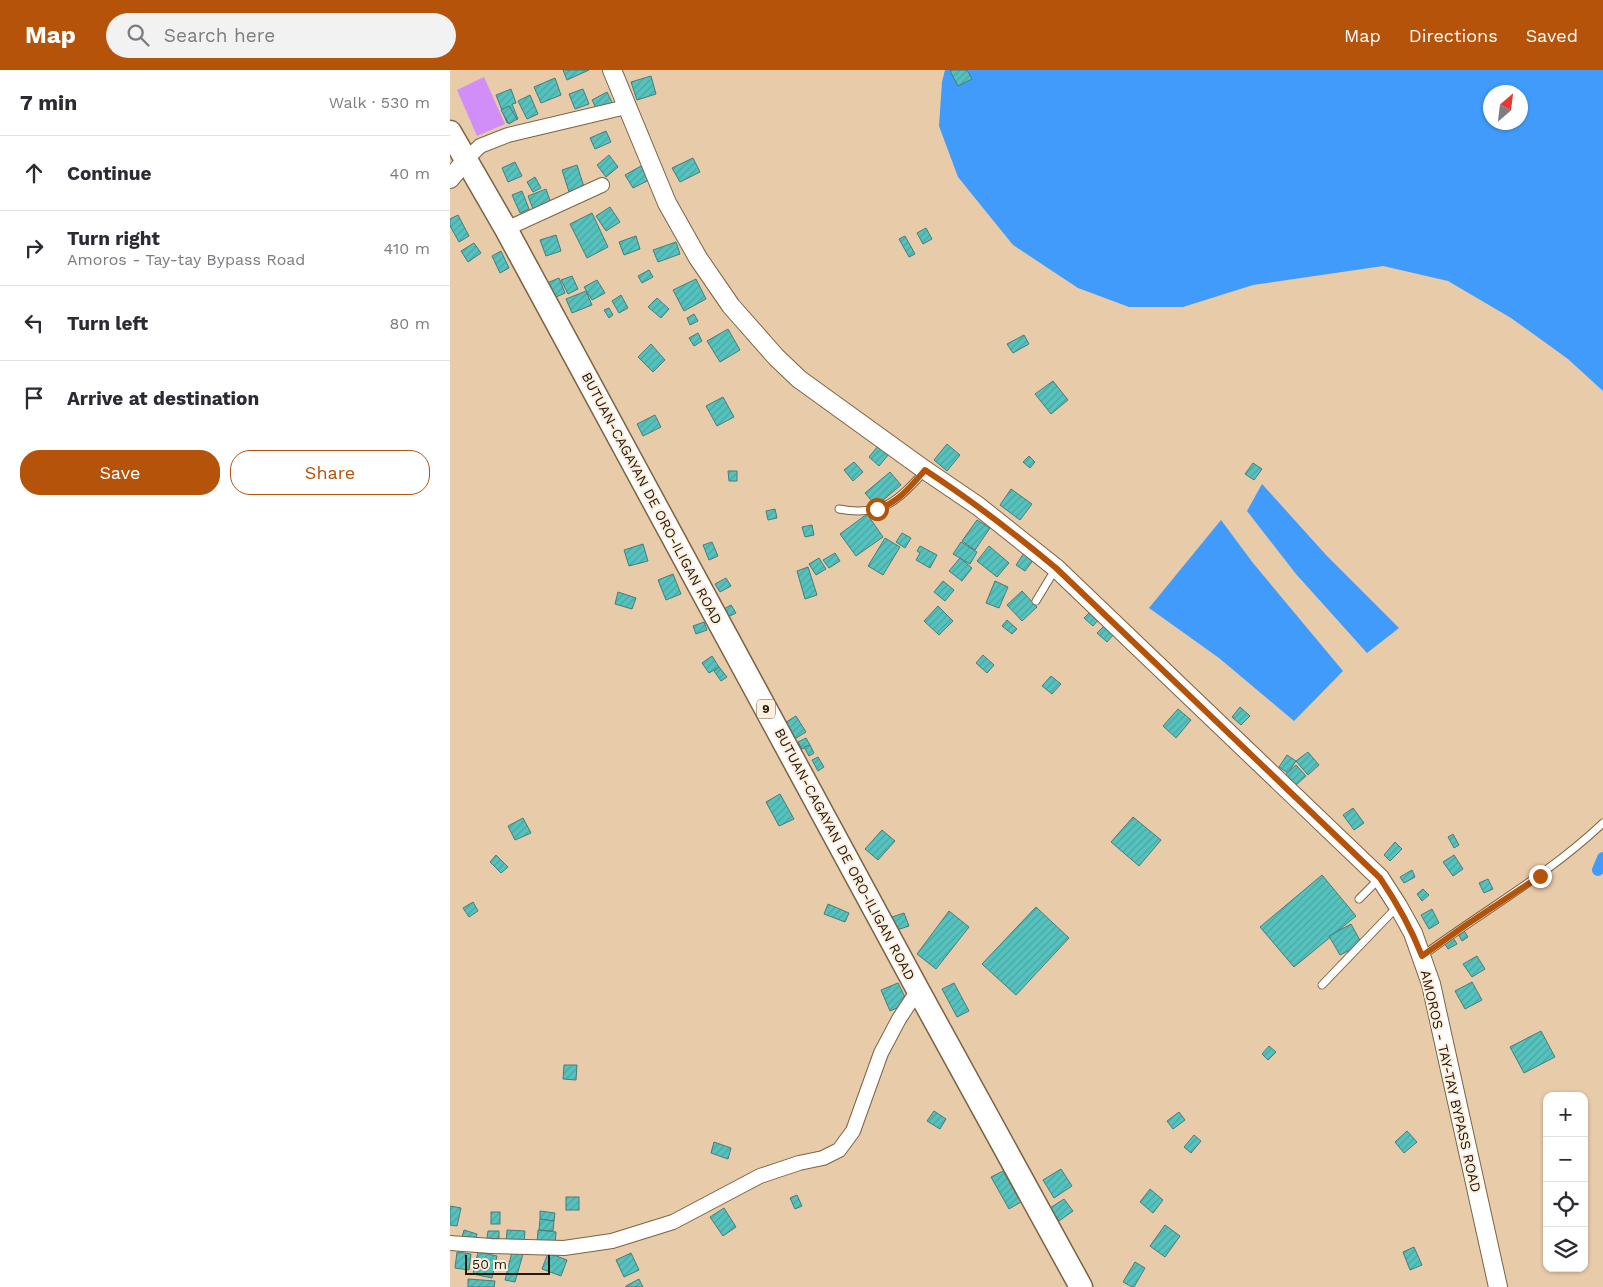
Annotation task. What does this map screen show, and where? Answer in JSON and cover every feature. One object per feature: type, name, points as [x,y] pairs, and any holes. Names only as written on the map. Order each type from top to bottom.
[{"type":"highway","name":"BUTUAN-CAGAYAN DE ORO-ILIGAN ROAD","points":[[450,132],[506,229],[1081,1287]]},
{"type":"street","name":"AMOROS - TAY-TAY BYPASS ROAD","points":[[612,70],[667,203],[698,258],[731,306],[776,358],[799,379],[978,506],[1056,568],[1380,878],[1413,933],[1431,984],[1498,1287]]},
{"type":"street","points":[[450,179],[480,146],[508,135],[626,107]]},
{"type":"street","points":[[506,229],[602,186]]},
{"type":"street","points":[[450,1243],[564,1248],[612,1241],[673,1222],[760,1176],[798,1163],[823,1158],[839,1150],[853,1131],[881,1053],[899,1019],[918,990]]},
{"type":"lane","points":[[839,509],[860,511],[888,506],[905,493],[925,470]]},
{"type":"lane","points":[[1036,601],[1056,568]]},
{"type":"lane","points":[[1422,956],[1540,876],[1579,846],[1603,823]]},
{"type":"lane","points":[[1359,900],[1380,878]]},
{"type":"lane","points":[[1322,985],[1398,906]]},
{"type":"shaded area","points":[[484,77],[505,124],[477,136],[457,90]]},
{"type":"water","points":[[945,70],[1603,70],[1603,391],[1568,359],[1511,318],[1448,281],[1383,266],[1253,285],[1183,307],[1129,307],[1078,288],[1013,245],[958,177],[939,126],[942,82]]},
{"type":"water","points":[[1262,484],[1327,556],[1399,628],[1367,653],[1296,574],[1247,511]]},
{"type":"water","points":[[1221,520],[1253,563],[1343,671],[1294,721],[1219,658],[1149,608]]},
{"type":"building","points":[[563,70],[589,70],[567,80]]},
{"type":"building","points":[[967,70],[972,79],[958,86],[950,71]]},
{"type":"building","points":[[651,76],[656,94],[637,100],[631,82]]},
{"type":"building","points":[[555,78],[561,95],[541,103],[534,87]]},
{"type":"building","points":[[511,89],[516,103],[512,104],[518,119],[507,123],[496,95]]},
{"type":"building","points":[[583,89],[589,104],[575,109],[569,94]]},
{"type":"building","points":[[607,92],[614,106],[599,114],[592,100]]},
{"type":"building","points":[[530,95],[538,114],[527,119],[518,101]]},
{"type":"building","points":[[509,106],[517,119],[509,124],[501,110]]},
{"type":"building","points":[[606,131],[611,142],[595,149],[590,138]]},
{"type":"building","points":[[609,155],[618,167],[606,177],[597,165]]},
{"type":"building","points":[[693,158],[700,172],[680,182],[672,168]]},
{"type":"building","points":[[515,162],[522,176],[508,182],[502,168]]},
{"type":"building","points":[[577,165],[585,190],[570,195],[562,170]]},
{"type":"building","points":[[641,166],[649,180],[633,188],[625,175]]},
{"type":"building","points":[[535,177],[541,188],[533,192],[527,182]]},
{"type":"building","points":[[546,189],[551,203],[533,209],[528,196]]},
{"type":"building","points":[[522,191],[529,209],[520,213],[512,195]]},
{"type":"building","points":[[610,207],[620,222],[606,231],[596,216]]},
{"type":"building","points":[[592,213],[608,247],[587,258],[570,224]]},
{"type":"building","points":[[458,215],[469,236],[459,242],[450,226],[450,219]]},
{"type":"building","points":[[926,228],[932,239],[923,244],[917,233]]},
{"type":"building","points":[[556,235],[561,251],[546,256],[540,240]]},
{"type":"building","points":[[636,236],[640,249],[624,255],[619,242]]},
{"type":"building","points":[[905,236],[915,254],[909,257],[899,239]]},
{"type":"building","points":[[676,242],[680,254],[658,262],[653,250]]},
{"type":"building","points":[[474,243],[481,253],[468,262],[461,251]]},
{"type":"building","points":[[501,251],[509,268],[500,273],[492,256]]},
{"type":"building","points":[[649,270],[653,277],[642,283],[638,276]]},
{"type":"building","points":[[572,276],[578,289],[568,294],[561,280]]},
{"type":"building","points":[[559,278],[565,293],[554,298],[547,283]]},
{"type":"building","points":[[696,279],[706,299],[684,311],[673,290]]},
{"type":"building","points":[[597,280],[605,293],[592,300],[584,287]]},
{"type":"building","points":[[586,291],[592,305],[572,313],[566,299]]},
{"type":"building","points":[[621,295],[628,308],[619,313],[612,301]]},
{"type":"building","points":[[657,298],[669,309],[661,318],[648,307]]},
{"type":"building","points":[[609,308],[613,315],[609,318],[604,310]]},
{"type":"building","points":[[694,314],[698,321],[690,325],[687,318]]},
{"type":"building","points":[[728,329],[740,350],[720,362],[707,341]]},
{"type":"building","points":[[698,333],[702,341],[694,346],[689,338]]},
{"type":"building","points":[[1024,335],[1029,344],[1013,353],[1007,344]]},
{"type":"building","points":[[651,344],[665,360],[653,372],[638,357]]},
{"type":"building","points":[[1053,381],[1068,400],[1051,414],[1035,394]]},
{"type":"building","points":[[723,397],[734,417],[717,426],[706,406]]},
{"type":"building","points":[[655,415],[661,427],[643,436],[637,424]]},
{"type":"building","points":[[947,444],[960,455],[947,471],[934,460]]},
{"type":"building","points":[[878,446],[889,454],[879,466],[869,457]]},
{"type":"building","points":[[1029,456],[1035,462],[1030,468],[1023,462]]},
{"type":"building","points":[[854,462],[863,472],[853,481],[844,470]]},
{"type":"building","points":[[1253,463],[1262,469],[1254,480],[1245,474]]},
{"type":"building","points":[[728,471],[737,471],[737,481],[729,481]]},
{"type":"building","points":[[890,472],[901,485],[876,506],[865,493]]},
{"type":"building","points":[[1011,489],[1032,504],[1020,520],[1000,505]]},
{"type":"building","points":[[775,509],[777,518],[768,520],[766,511]]},
{"type":"building","points":[[867,514],[883,537],[856,556],[840,534]]},
{"type":"building","points":[[977,520],[990,528],[975,550],[962,541]]},
{"type":"building","points":[[812,525],[814,535],[805,537],[802,527]]},
{"type":"building","points":[[902,533],[911,538],[905,548],[896,542]]},
{"type":"building","points":[[885,538],[900,547],[883,575],[868,566]]},
{"type":"building","points":[[712,542],[718,556],[709,560],[703,545]]},
{"type":"building","points":[[961,542],[977,552],[970,564],[953,554]]},
{"type":"building","points":[[643,544],[648,561],[629,566],[624,550]]},
{"type":"building","points":[[920,546],[937,555],[930,568],[916,560],[920,553],[917,551]]},
{"type":"building","points":[[989,546],[1009,563],[997,577],[977,561]]},
{"type":"building","points":[[835,553],[840,561],[829,568],[823,560]]},
{"type":"building","points":[[1024,553],[1034,559],[1025,571],[1016,565]]},
{"type":"building","points":[[819,558],[826,569],[816,575],[809,564]]},
{"type":"building","points":[[960,558],[972,568],[962,581],[949,571]]},
{"type":"building","points":[[808,567],[817,595],[805,599],[797,571]]},
{"type":"building","points":[[673,574],[681,594],[666,600],[658,580]]},
{"type":"building","points":[[726,578],[731,586],[720,592],[715,584]]},
{"type":"building","points":[[943,581],[954,590],[945,601],[934,592]]},
{"type":"building","points":[[995,581],[1008,587],[999,608],[986,603]]},
{"type":"building","points":[[1022,591],[1037,607],[1022,621],[1007,605]]},
{"type":"building","points":[[618,592],[636,598],[632,609],[615,604]]},
{"type":"building","points":[[731,605],[736,613],[726,618],[722,610]]},
{"type":"building","points":[[938,606],[953,621],[939,635],[924,621]]},
{"type":"building","points":[[1090,612],[1099,619],[1093,626],[1084,618]]},
{"type":"building","points":[[1007,620],[1017,629],[1012,634],[1002,626]]},
{"type":"building","points":[[704,622],[707,630],[696,634],[693,626]]},
{"type":"building","points":[[1105,625],[1114,634],[1107,642],[1097,633]]},
{"type":"building","points":[[983,655],[994,665],[987,673],[976,663]]},
{"type":"building","points":[[712,656],[719,667],[709,673],[702,663]]},
{"type":"building","points":[[719,667],[727,677],[721,681],[714,671]]},
{"type":"building","points":[[1051,676],[1061,684],[1052,694],[1042,686]]},
{"type":"building","points":[[1240,707],[1250,716],[1241,725],[1232,717]]},
{"type":"building","points":[[1178,709],[1191,720],[1176,738],[1163,726]]},
{"type":"building","points":[[796,716],[806,732],[793,740],[783,724]]},
{"type":"building","points":[[806,738],[810,745],[802,749],[798,742]]},
{"type":"building","points":[[810,745],[814,753],[809,756],[804,747]]},
{"type":"building","points":[[1308,752],[1319,765],[1308,775],[1296,761]]},
{"type":"building","points":[[1287,755],[1296,761],[1288,773],[1279,767]]},
{"type":"building","points":[[818,757],[824,767],[818,771],[812,760]]},
{"type":"building","points":[[1296,765],[1306,776],[1296,785],[1285,775]]},
{"type":"building","points":[[780,794],[794,819],[779,826],[766,802]]},
{"type":"building","points":[[1353,808],[1364,823],[1354,830],[1343,815]]},
{"type":"building","points":[[1133,817],[1161,840],[1139,866],[1111,842]]},
{"type":"building","points":[[523,818],[531,833],[515,840],[508,826]]},
{"type":"building","points":[[882,830],[895,841],[878,860],[865,849]]},
{"type":"building","points":[[1453,834],[1459,845],[1454,848],[1448,837]]},
{"type":"building","points":[[1395,842],[1402,849],[1390,861],[1384,855]]},
{"type":"building","points":[[496,855],[508,867],[501,873],[490,862]]},
{"type":"building","points":[[1454,855],[1463,869],[1453,876],[1443,862]]},
{"type":"building","points":[[1412,870],[1415,877],[1404,883],[1400,877]]},
{"type":"building","points":[[1322,875],[1356,916],[1294,967],[1260,927]]},
{"type":"building","points":[[1488,879],[1493,889],[1484,893],[1479,883]]},
{"type":"building","points":[[1423,889],[1429,895],[1422,901],[1417,894]]},
{"type":"building","points":[[473,902],[478,911],[469,917],[463,908]]},
{"type":"building","points":[[828,904],[849,913],[845,922],[824,914]]},
{"type":"building","points":[[1036,907],[1069,938],[1016,995],[982,964]]},
{"type":"building","points":[[1432,909],[1439,923],[1429,929],[1421,915]]},
{"type":"building","points":[[949,911],[969,927],[936,969],[917,954]]},
{"type":"building","points":[[904,913],[909,926],[897,930],[892,917]]},
{"type":"building","points":[[1351,924],[1362,944],[1340,955],[1329,936]]},
{"type":"building","points":[[1463,929],[1468,937],[1462,941],[1457,932]]},
{"type":"building","points":[[1452,936],[1457,944],[1448,949],[1443,941]]},
{"type":"building","points":[[1477,956],[1485,969],[1472,977],[1463,964]]},
{"type":"building","points":[[1472,982],[1482,1000],[1465,1009],[1455,991]]},
{"type":"building","points":[[898,983],[908,1003],[890,1011],[881,990]]},
{"type":"building","points":[[954,983],[969,1011],[957,1017],[942,989]]},
{"type":"building","points":[[1541,1031],[1555,1057],[1524,1073],[1510,1047]]},
{"type":"building","points":[[1269,1046],[1276,1052],[1268,1060],[1262,1054]]},
{"type":"building","points":[[564,1065],[577,1065],[576,1080],[563,1079]]},
{"type":"building","points":[[934,1111],[946,1119],[940,1129],[927,1121]]},
{"type":"building","points":[[1179,1112],[1185,1120],[1173,1129],[1167,1121]]},
{"type":"building","points":[[1407,1131],[1417,1142],[1404,1153],[1395,1142]]},
{"type":"building","points":[[1194,1135],[1201,1141],[1191,1153],[1184,1147]]},
{"type":"building","points":[[714,1142],[731,1148],[728,1159],[711,1153]]},
{"type":"building","points":[[1061,1169],[1072,1186],[1054,1198],[1043,1180]]},
{"type":"building","points":[[1003,1171],[1021,1202],[1009,1209],[991,1177]]},
{"type":"building","points":[[1150,1189],[1163,1200],[1153,1213],[1140,1202]]},
{"type":"building","points":[[797,1195],[802,1206],[795,1209],[790,1198]]},
{"type":"building","points":[[566,1197],[579,1197],[579,1210],[566,1210]]},
{"type":"building","points":[[1064,1199],[1073,1211],[1059,1221],[1050,1208]]},
{"type":"building","points":[[450,1206],[461,1208],[457,1226],[450,1225]]},
{"type":"building","points":[[724,1208],[736,1227],[723,1236],[710,1217]]},
{"type":"building","points":[[540,1211],[555,1213],[554,1221],[540,1219]]},
{"type":"building","points":[[491,1212],[500,1212],[500,1224],[491,1224]]},
{"type":"building","points":[[540,1219],[554,1221],[553,1231],[539,1230]]},
{"type":"building","points":[[1165,1225],[1180,1236],[1165,1257],[1150,1246]]},
{"type":"building","points":[[464,1230],[477,1234],[474,1244],[461,1241]]},
{"type":"building","points":[[507,1230],[525,1231],[524,1245],[506,1244]]},
{"type":"building","points":[[538,1230],[556,1232],[555,1245],[537,1244]]},
{"type":"building","points":[[488,1231],[499,1231],[499,1239],[487,1238]]},
{"type":"building","points":[[1414,1247],[1422,1265],[1410,1270],[1403,1252]]},
{"type":"building","points":[[457,1252],[471,1254],[469,1270],[455,1268]]},
{"type":"building","points":[[478,1252],[497,1256],[492,1278],[473,1274]]},
{"type":"building","points":[[512,1252],[523,1254],[515,1282],[505,1280]]},
{"type":"building","points":[[548,1253],[567,1260],[561,1276],[542,1269]]},
{"type":"building","points":[[631,1253],[639,1270],[624,1277],[616,1260]]},
{"type":"building","points":[[1135,1262],[1145,1268],[1134,1287],[1132,1287],[1123,1282]]},
{"type":"building","points":[[468,1279],[495,1281],[494,1287],[468,1287]]},
{"type":"building","points":[[639,1279],[643,1287],[626,1287],[626,1286]]},
{"type":"waterway","points":[[1598,870],[1603,858]]},
{"type":"route","points":[[877,509],[888,506],[905,493],[925,470],[978,506],[1030,546],[1056,568],[1267,771],[1359,856],[1380,878],[1398,906],[1413,933],[1422,956],[1540,876]]}]
